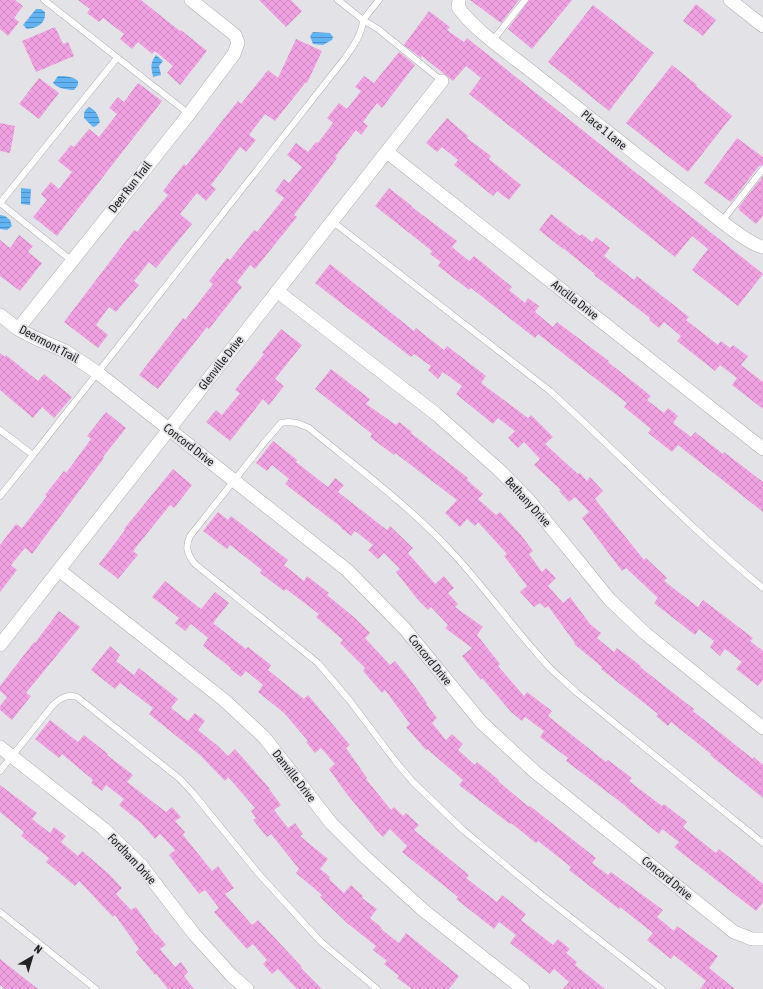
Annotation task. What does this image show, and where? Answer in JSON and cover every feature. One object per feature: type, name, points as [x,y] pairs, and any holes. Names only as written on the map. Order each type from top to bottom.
[{"type":"street","name":"Deer Run Trail","points":[[18,329],[189,114],[234,54],[238,43],[235,35],[191,0]]},
{"type":"street","name":"Place 1 Lane","points":[[459,0],[458,7],[465,16],[492,40],[628,149],[722,221],[749,241],[757,246],[763,247]]},
{"type":"street","points":[[730,0],[763,26]]},
{"type":"street","name":"Glenville Drive","points":[[0,645],[442,81]]},
{"type":"street","name":"Ancilla Drive","points":[[387,152],[763,449]]},
{"type":"street","name":"Bethany Drive","points":[[277,291],[436,414],[498,469],[527,498],[610,600],[646,634],[763,728]]},
{"type":"street","name":"Deermont Trail","points":[[0,315],[18,329],[65,351],[98,373]]},
{"type":"street","name":"Concord Drive","points":[[98,373],[347,570],[401,624],[481,722],[535,772],[734,932],[752,939],[763,939]]},
{"type":"street","name":"Danville Drive","points":[[59,570],[224,700],[264,737],[331,823],[365,857],[424,910],[522,989]]},
{"type":"street","name":"Fordham Drive","points":[[0,747],[104,829],[141,865],[194,934],[232,976],[247,989]]},
{"type":"lane","points":[[44,0],[189,114]]},
{"type":"lane","points":[[338,0],[363,20],[378,29],[442,81]]},
{"type":"lane","points":[[0,496],[345,58],[362,29],[363,20],[379,0]]},
{"type":"lane","points":[[492,40],[524,0]]},
{"type":"lane","points":[[72,261],[0,203],[117,58]]},
{"type":"lane","points":[[722,221],[763,169]]},
{"type":"lane","points":[[331,221],[550,392],[584,421],[732,562],[763,588]]},
{"type":"lane","points":[[662,989],[542,895],[463,830],[413,782],[350,701],[318,663],[194,564],[187,550],[186,544],[190,536],[281,423],[297,423],[309,428],[399,503],[448,548],[488,593],[551,669],[576,692],[763,843]]},
{"type":"lane","points":[[0,430],[33,455]]},
{"type":"lane","points":[[0,771],[58,700],[71,696],[83,701],[180,779],[258,873],[321,942],[377,989]]},
{"type":"lane","points":[[0,912],[96,989]]},
{"type":"water","points":[[36,9],[41,9],[45,12],[44,20],[40,25],[27,29],[23,25]]},
{"type":"water","points":[[313,32],[330,33],[333,37],[332,40],[323,45],[313,44],[310,36]]},
{"type":"water","points":[[156,55],[163,61],[159,66],[161,75],[153,77],[152,65]]},
{"type":"water","points":[[58,76],[73,78],[78,81],[78,85],[74,90],[65,89],[55,85],[53,83]]},
{"type":"water","points":[[89,107],[96,113],[100,122],[93,127],[84,118],[86,109]]},
{"type":"water","points":[[21,188],[31,189],[30,205],[21,204]]},
{"type":"water","points":[[0,215],[5,216],[10,220],[12,226],[7,230],[0,229]]},
{"type":"building","points":[[0,0],[15,0],[23,6],[14,18],[19,22],[8,36],[0,29]]},
{"type":"building","points":[[78,0],[141,0],[207,51],[180,85],[167,73],[173,66],[155,51],[152,54],[138,42],[132,49],[120,39],[124,34],[103,18],[99,22],[87,13],[90,9]]},
{"type":"building","points":[[259,0],[291,0],[302,11],[286,27]]},
{"type":"building","points":[[470,0],[519,0],[501,23]]},
{"type":"building","points":[[529,0],[572,0],[532,49],[508,29]]},
{"type":"building","points":[[696,4],[716,20],[703,36],[683,21]]},
{"type":"building","points":[[593,5],[654,53],[609,111],[548,62]]},
{"type":"building","points":[[429,11],[450,27],[447,30],[464,42],[467,38],[763,274],[738,306],[692,270],[708,249],[692,236],[675,257],[469,94],[481,78],[466,66],[453,81],[422,56],[421,58],[404,45]]},
{"type":"building","points":[[55,27],[63,44],[68,42],[74,56],[36,72],[22,41]]},
{"type":"building","points":[[296,39],[322,51],[307,83],[306,82],[275,121],[265,114],[249,135],[256,140],[246,152],[240,147],[211,185],[216,189],[206,201],[197,193],[180,214],[192,224],[156,268],[149,262],[134,281],[139,285],[116,312],[109,307],[96,325],[108,335],[98,348],[64,322],[134,230],[137,232],[168,195],[163,191],[184,164],[186,166],[238,101],[241,104],[268,70],[278,78]]},
{"type":"building","points":[[399,52],[415,65],[382,108],[377,103],[363,122],[368,126],[361,135],[356,130],[294,215],[297,217],[255,269],[250,265],[237,282],[242,287],[209,329],[207,327],[158,389],[139,375],[183,318],[185,320],[213,284],[209,281],[227,258],[230,260],[254,230],[257,232],[284,198],[275,191],[284,179],[289,183],[302,167],[287,155],[296,143],[308,152],[316,142],[318,143],[333,123],[327,118],[339,103],[347,109],[361,91],[355,87],[364,76],[374,83]]},
{"type":"building","points":[[672,65],[732,116],[688,172],[626,123]]},
{"type":"building","points":[[39,78],[59,93],[39,119],[19,104]]},
{"type":"building","points":[[138,83],[162,101],[57,236],[33,217],[47,200],[41,194],[51,182],[59,189],[72,172],[58,161],[71,145],[74,147],[89,129],[99,137],[117,114],[109,108],[118,97],[124,102]]},
{"type":"building","points":[[447,118],[468,136],[467,138],[491,156],[489,159],[521,185],[509,200],[497,191],[493,196],[454,165],[458,160],[442,147],[437,152],[426,143]]},
{"type":"building","points":[[0,123],[15,126],[10,153],[0,151]]},
{"type":"building","points":[[737,138],[763,157],[763,165],[759,166],[731,202],[704,183]]},
{"type":"building","points":[[763,176],[763,216],[756,224],[738,208]]},
{"type":"building","points":[[389,188],[457,241],[452,247],[469,261],[474,256],[512,287],[509,290],[525,303],[528,298],[539,306],[535,312],[553,327],[557,322],[609,361],[608,362],[651,396],[647,400],[664,413],[668,408],[678,416],[673,423],[691,437],[695,432],[763,482],[763,512],[678,445],[672,452],[648,433],[651,429],[624,407],[627,403],[538,334],[535,338],[471,288],[469,290],[438,266],[441,262],[430,254],[432,251],[375,206]]},
{"type":"building","points":[[551,214],[580,236],[582,234],[592,242],[596,237],[610,248],[604,256],[634,280],[637,276],[689,317],[686,320],[718,345],[721,341],[730,348],[733,345],[748,356],[741,365],[763,382],[763,409],[732,385],[737,378],[720,365],[715,371],[677,341],[681,336],[664,322],[659,328],[649,320],[650,318],[539,230]]},
{"type":"building","points":[[19,235],[33,246],[28,252],[42,263],[20,291],[0,276],[0,240],[10,248]]},
{"type":"building","points":[[330,264],[414,331],[416,328],[444,350],[447,346],[486,376],[481,383],[528,418],[531,415],[553,437],[545,444],[578,474],[580,473],[587,481],[590,477],[603,491],[595,499],[644,560],[646,558],[667,578],[664,581],[698,607],[703,600],[753,638],[750,641],[763,651],[763,680],[758,686],[736,669],[742,662],[725,649],[720,656],[710,647],[714,641],[699,629],[695,635],[654,603],[658,598],[626,568],[622,571],[582,518],[589,512],[575,497],[569,502],[559,491],[561,490],[534,465],[540,459],[524,442],[518,448],[508,438],[515,431],[498,418],[493,424],[456,394],[462,386],[443,372],[438,379],[428,370],[431,366],[414,354],[411,357],[315,283]]},
{"type":"building","points":[[281,329],[302,345],[275,379],[284,386],[269,405],[263,399],[230,441],[206,422],[216,410],[222,415],[240,393],[235,390],[264,354],[262,353]]},
{"type":"building","points":[[0,353],[5,357],[6,355],[38,381],[44,374],[72,397],[54,418],[42,407],[33,418],[0,390]]},
{"type":"building","points":[[331,369],[370,399],[366,404],[396,425],[399,422],[468,478],[467,480],[483,494],[478,499],[496,515],[500,512],[521,535],[533,551],[529,554],[542,572],[546,568],[556,578],[548,586],[563,603],[570,597],[590,624],[601,633],[597,638],[614,652],[617,648],[641,666],[640,667],[694,709],[693,711],[753,759],[754,757],[763,765],[763,798],[671,722],[668,726],[656,716],[658,714],[601,669],[602,667],[574,644],[575,643],[548,606],[545,608],[540,603],[534,607],[520,592],[527,586],[504,556],[507,554],[478,522],[475,526],[467,519],[460,527],[445,513],[457,500],[395,453],[394,455],[370,437],[372,434],[315,389]]},
{"type":"building","points":[[106,412],[126,428],[32,554],[25,548],[11,565],[17,570],[0,592],[0,545],[16,524],[22,528],[64,471],[66,473],[91,439],[87,436]]},
{"type":"building","points":[[273,441],[297,460],[296,462],[328,487],[335,478],[344,485],[338,492],[387,530],[390,526],[413,548],[408,553],[435,584],[444,576],[454,588],[448,593],[458,604],[455,607],[483,627],[477,635],[500,664],[498,666],[524,696],[527,692],[552,711],[548,716],[606,762],[608,760],[632,778],[629,781],[662,806],[664,804],[687,822],[683,827],[716,853],[719,849],[763,884],[763,902],[756,911],[674,847],[679,842],[662,829],[659,834],[627,807],[566,761],[568,758],[540,737],[544,731],[525,717],[522,721],[511,712],[482,678],[481,680],[462,656],[472,648],[445,628],[448,625],[431,607],[428,610],[418,600],[396,572],[400,569],[384,553],[378,559],[368,550],[373,545],[355,531],[351,536],[285,484],[289,479],[272,465],[267,471],[256,463]]},
{"type":"building","points":[[173,469],[192,485],[174,508],[170,505],[133,551],[138,555],[118,579],[99,564],[125,530],[124,529]]},
{"type":"building","points":[[218,512],[228,520],[231,516],[288,560],[284,565],[304,581],[307,576],[329,593],[327,595],[355,618],[370,633],[365,638],[390,665],[395,661],[408,677],[437,718],[432,723],[446,740],[452,734],[463,744],[458,750],[475,765],[477,762],[529,807],[530,806],[596,858],[592,863],[608,875],[611,872],[663,910],[657,917],[674,931],[677,926],[718,956],[709,968],[735,989],[700,989],[706,981],[674,955],[671,959],[647,940],[653,933],[569,870],[571,867],[538,841],[536,843],[459,785],[463,780],[427,749],[426,750],[406,727],[410,724],[385,690],[382,693],[363,671],[365,668],[340,643],[343,640],[316,617],[319,614],[286,589],[284,591],[260,573],[262,570],[230,545],[227,549],[203,531]]},
{"type":"building","points":[[165,581],[201,609],[215,592],[229,603],[213,623],[246,649],[248,647],[271,665],[268,670],[304,699],[308,695],[350,745],[346,748],[367,778],[366,779],[391,810],[394,807],[403,816],[406,813],[419,825],[414,830],[469,875],[466,878],[497,902],[502,895],[526,914],[521,920],[553,945],[558,939],[570,949],[566,953],[577,962],[575,965],[605,989],[563,989],[569,982],[554,969],[550,974],[510,943],[516,935],[499,922],[494,929],[456,899],[458,897],[402,852],[407,846],[390,829],[383,837],[346,793],[329,769],[335,764],[321,748],[315,753],[306,742],[308,741],[284,713],[258,692],[263,685],[246,671],[241,677],[230,669],[231,668],[203,646],[208,638],[191,624],[185,631],[175,623],[179,618],[152,597]]},
{"type":"building","points":[[59,611],[80,627],[26,693],[31,696],[12,720],[0,710],[0,706],[7,697],[0,691],[0,686]]},
{"type":"building","points":[[110,646],[120,655],[116,661],[134,675],[139,668],[178,699],[171,708],[188,721],[195,713],[205,721],[198,730],[228,756],[235,749],[270,789],[281,805],[274,810],[288,828],[295,823],[303,834],[300,836],[328,859],[320,869],[330,877],[329,879],[344,893],[351,885],[363,896],[362,898],[377,909],[370,918],[399,943],[406,933],[459,976],[449,989],[412,989],[397,978],[399,976],[384,964],[387,961],[373,950],[376,946],[347,923],[320,897],[322,895],[296,873],[299,869],[271,834],[267,837],[253,820],[256,818],[251,811],[255,808],[228,777],[225,781],[200,755],[149,714],[153,708],[120,683],[115,689],[91,670]]},
{"type":"building","points":[[50,720],[78,742],[84,735],[108,754],[107,755],[133,775],[127,782],[166,812],[172,807],[181,817],[175,821],[185,832],[183,835],[212,871],[218,866],[234,888],[225,894],[252,925],[258,920],[322,989],[297,989],[278,969],[272,974],[263,964],[267,960],[253,944],[247,949],[214,912],[219,908],[205,890],[199,894],[169,855],[175,850],[160,834],[155,839],[141,823],[119,805],[124,799],[106,785],[102,791],[91,783],[93,780],[62,754],[59,758],[35,739]]},
{"type":"building","points":[[0,785],[37,813],[32,819],[50,833],[54,827],[66,836],[61,842],[78,856],[82,851],[109,874],[122,888],[116,894],[131,910],[136,907],[156,935],[157,934],[166,945],[160,949],[175,967],[181,962],[188,972],[184,976],[194,989],[168,989],[136,952],[139,949],[115,915],[113,917],[79,881],[75,886],[46,862],[49,858],[21,836],[24,832],[0,812]]},
{"type":"building","points":[[0,959],[38,989],[5,989],[0,985]]}]
